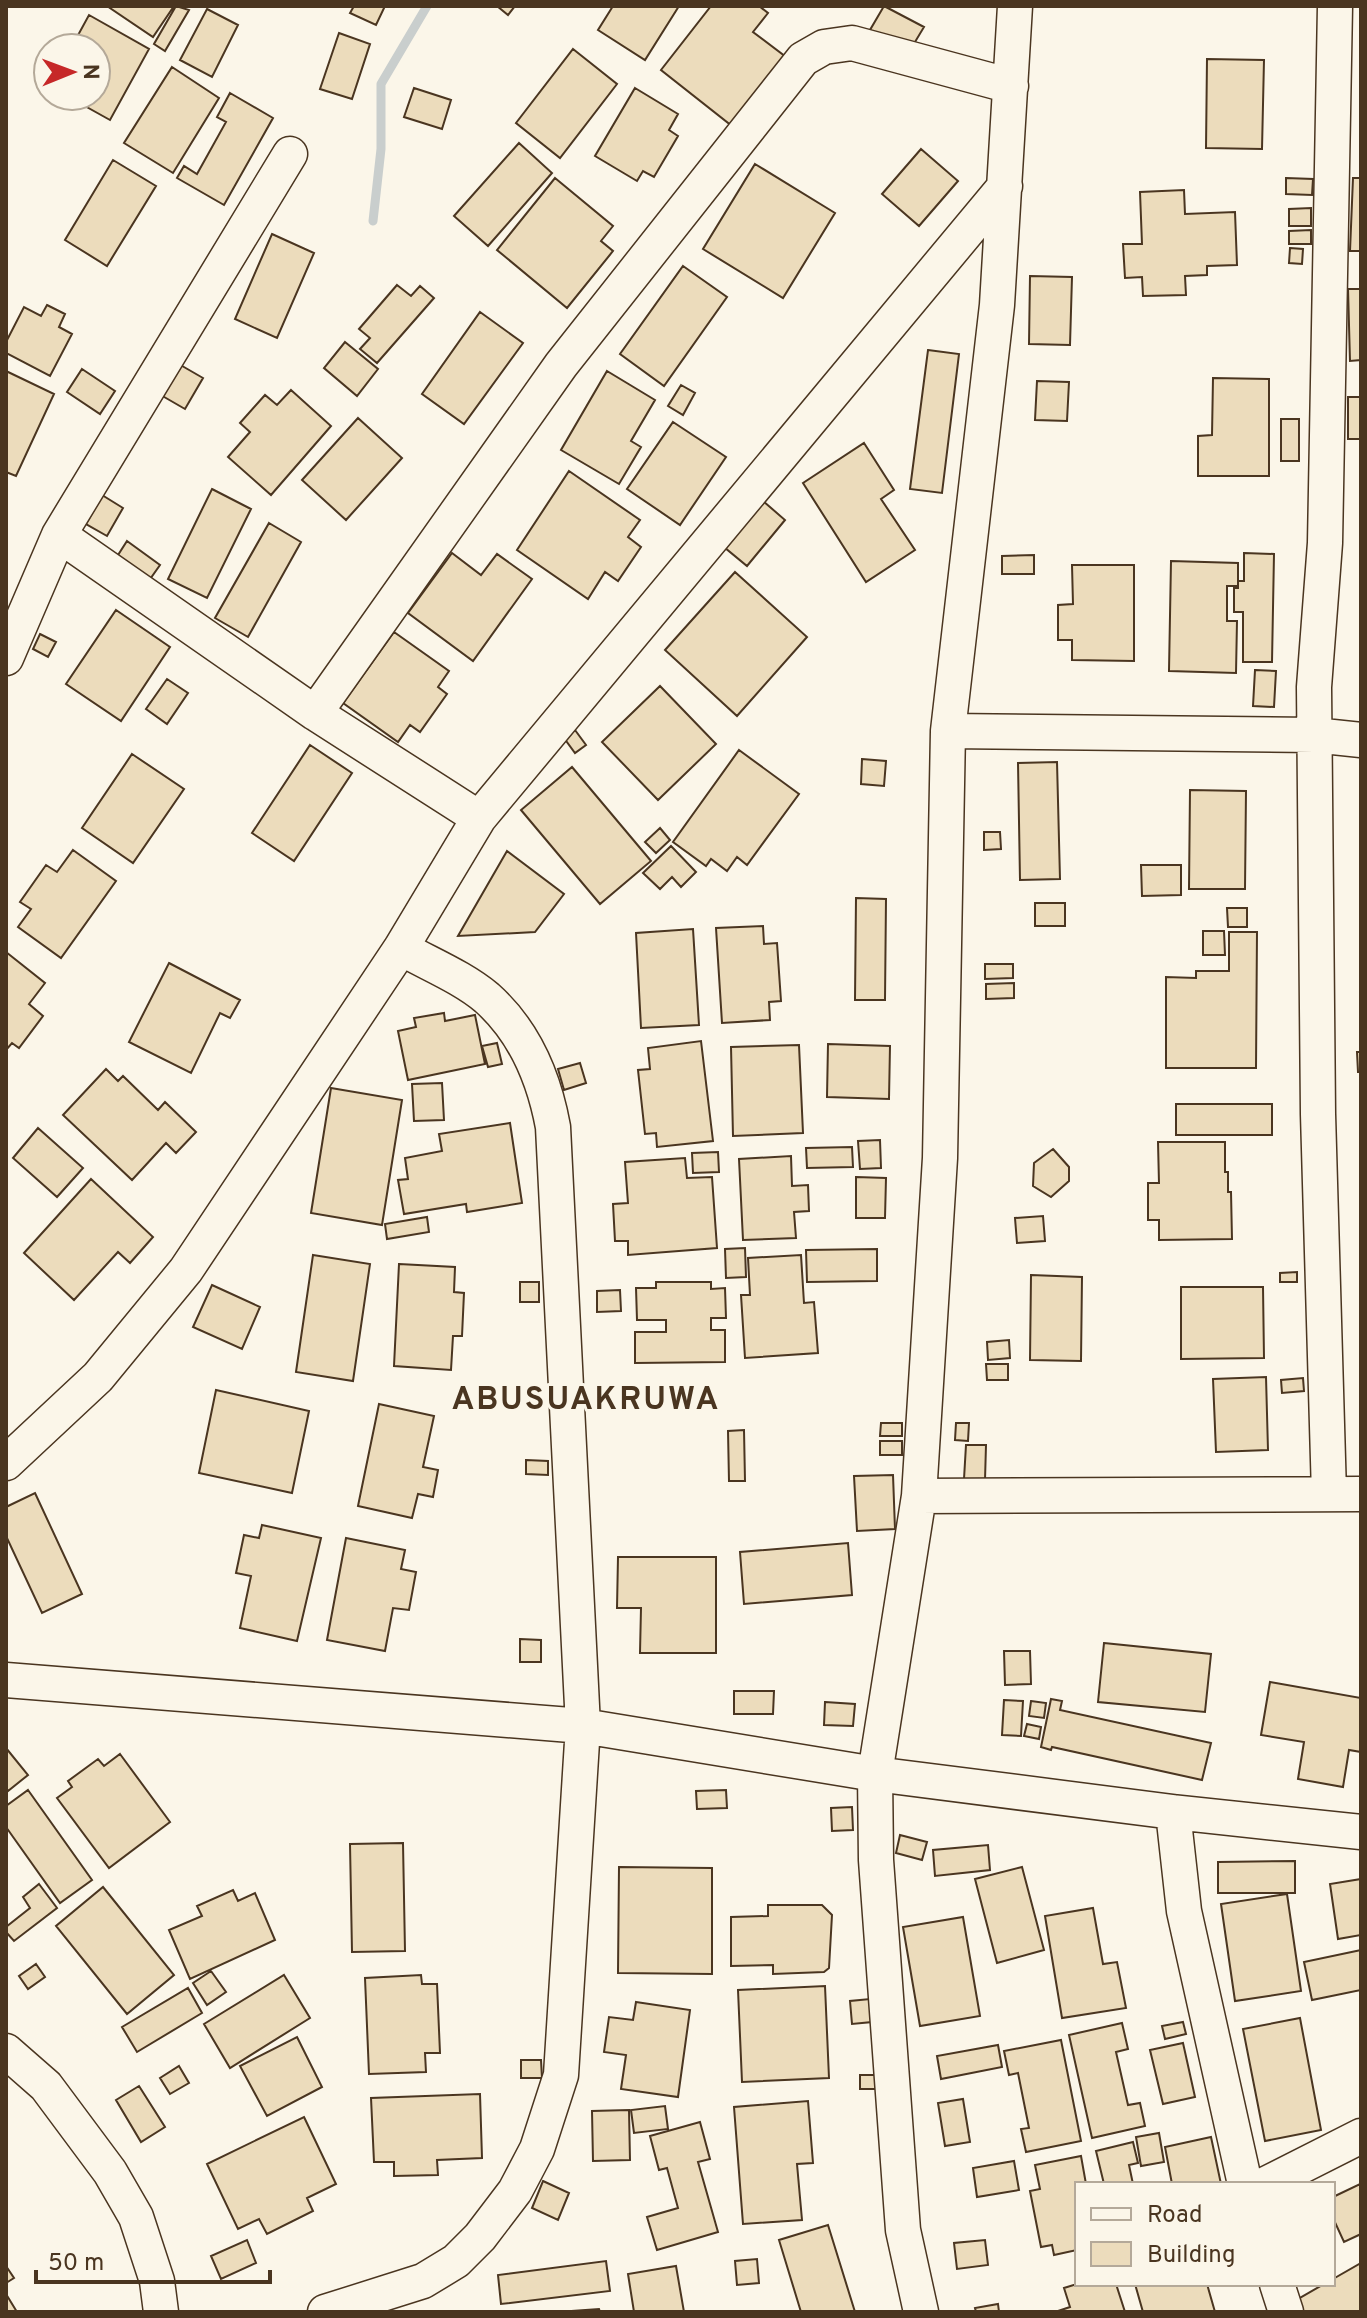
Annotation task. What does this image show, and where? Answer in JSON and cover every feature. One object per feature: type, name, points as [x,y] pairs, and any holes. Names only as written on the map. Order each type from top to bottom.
[{"type":"street","points":[[921,2312],[903,2230],[876,1860],[875,1774],[919,1496],[940,1158],[948,731],[997,305],[1015,6]]},
{"type":"street","points":[[919,1496],[1345,1494],[1318,1114],[1314,735],[1314,687],[1325,543],[1335,6]]},
{"type":"street","points":[[315,713],[561,365],[803,59],[824,47],[852,43],[1011,86]]},
{"type":"street","points":[[6,658],[59,535],[290,154]]},
{"type":"street","points":[[6,1463],[98,1377],[186,1270],[401,948],[479,818],[1005,186]]},
{"type":"street","points":[[59,535],[315,713],[479,818]]},
{"type":"street","points":[[948,731],[1314,735],[1361,740]]},
{"type":"street","points":[[325,2312],[423,2281],[456,2261],[480,2237],[515,2191],[537,2149],[561,2075],[583,1726],[553,1127],[547,1093],[533,1055],[487,998],[401,948]]},
{"type":"street","points":[[6,1680],[583,1726],[875,1774],[1173,1812],[1361,1832]]},
{"type":"street","points":[[1173,1812],[1184,1911],[1245,2182]]},
{"type":"street","points":[[6,2051],[46,2086],[110,2172],[136,2217],[157,2281],[161,2312]]},
{"type":"street","points":[[1270,2182],[1361,2136]]},
{"type":"street","points":[[1278,2286],[1286,2312]]},
{"type":"building","points":[[107,6],[174,6],[153,37]]},
{"type":"building","points":[[176,6],[189,10],[165,51],[154,44]]},
{"type":"building","points":[[354,6],[385,6],[376,25],[350,13]]},
{"type":"building","points":[[497,6],[515,6],[508,15]]},
{"type":"building","points":[[613,6],[679,6],[645,60],[598,30]]},
{"type":"building","points":[[711,6],[759,6],[768,13],[753,32],[786,57],[732,126],[661,70]]},
{"type":"building","points":[[884,6],[924,27],[909,52],[870,30]]},
{"type":"building","points":[[207,9],[238,25],[212,77],[180,60]]},
{"type":"building","points":[[89,15],[149,49],[110,120],[96,112],[112,112],[112,32],[80,32]]},
{"type":"building","points":[[339,33],[370,44],[352,99],[320,89]]},
{"type":"building","points":[[573,49],[617,84],[560,158],[516,123]]},
{"type":"building","points":[[1207,59],[1264,60],[1262,149],[1206,148]]},
{"type":"building","points":[[172,67],[219,98],[173,173],[124,143]]},
{"type":"building","points":[[414,88],[451,100],[442,129],[404,117]]},
{"type":"building","points":[[635,88],[678,114],[669,130],[678,136],[654,177],[643,171],[637,181],[595,156]]},
{"type":"building","points":[[230,93],[273,118],[224,205],[177,178],[184,166],[197,174],[226,122],[217,117]]},
{"type":"building","points":[[519,143],[552,173],[488,246],[454,216]]},
{"type":"building","points":[[921,149],[958,181],[919,226],[882,194]]},
{"type":"building","points":[[113,160],[156,186],[107,266],[65,240]]},
{"type":"building","points":[[755,164],[835,213],[783,298],[703,249]]},
{"type":"building","points":[[555,178],[613,226],[601,241],[613,251],[567,308],[497,250]]},
{"type":"building","points":[[1286,178],[1313,179],[1312,195],[1286,194]]},
{"type":"building","points":[[1353,178],[1361,178],[1361,251],[1350,251]]},
{"type":"building","points":[[1184,190],[1185,214],[1235,212],[1237,265],[1207,266],[1207,275],[1185,276],[1186,295],[1143,296],[1142,277],[1125,278],[1123,244],[1142,244],[1140,192]]},
{"type":"building","points":[[1311,208],[1311,226],[1289,226],[1289,209]]},
{"type":"building","points":[[1311,230],[1311,244],[1289,244],[1289,231]]},
{"type":"building","points":[[272,234],[314,253],[277,338],[235,319]]},
{"type":"building","points":[[1290,248],[1303,249],[1302,264],[1289,263]]},
{"type":"building","points":[[683,266],[727,297],[664,386],[620,354]]},
{"type":"building","points":[[1030,276],[1072,277],[1070,345],[1029,344]]},
{"type":"building","points":[[397,285],[411,296],[420,286],[434,298],[377,363],[360,349],[370,338],[359,329]]},
{"type":"building","points":[[1348,289],[1361,289],[1361,360],[1350,361]]},
{"type":"building","points":[[47,305],[65,314],[59,327],[72,334],[50,376],[6,353],[6,342],[24,307],[41,316]]},
{"type":"building","points":[[480,312],[523,343],[464,424],[422,394]]},
{"type":"building","points":[[345,342],[378,369],[357,396],[324,368]]},
{"type":"building","points":[[928,350],[959,354],[942,493],[910,489]]},
{"type":"building","points":[[177,363],[203,378],[185,409],[159,394]]},
{"type":"building","points":[[82,369],[115,391],[100,414],[67,392]]},
{"type":"building","points":[[6,371],[54,394],[16,476],[6,472]]},
{"type":"building","points":[[607,371],[655,400],[631,441],[641,447],[619,484],[561,450]]},
{"type":"building","points":[[1213,378],[1269,379],[1269,476],[1198,476],[1198,436],[1212,435]]},
{"type":"building","points":[[1037,381],[1069,382],[1067,421],[1035,420]]},
{"type":"building","points":[[681,385],[695,393],[683,415],[668,406]]},
{"type":"building","points":[[291,390],[331,426],[271,495],[228,457],[250,432],[240,423],[265,395],[277,405]]},
{"type":"building","points":[[1348,397],[1361,397],[1361,439],[1348,439]]},
{"type":"building","points":[[358,418],[402,458],[346,520],[302,480]]},
{"type":"building","points":[[1281,419],[1299,419],[1299,461],[1281,461]]},
{"type":"building","points":[[673,422],[726,457],[680,525],[627,489]]},
{"type":"building","points":[[864,443],[894,490],[881,499],[915,550],[866,582],[803,483]]},
{"type":"building","points":[[569,471],[640,520],[628,537],[641,547],[618,581],[605,572],[588,599],[517,550]]},
{"type":"building","points":[[212,489],[251,509],[207,598],[168,579]]},
{"type":"building","points":[[102,495],[123,508],[107,536],[86,524]]},
{"type":"building","points":[[763,501],[785,520],[747,566],[724,547]]},
{"type":"building","points":[[269,523],[301,542],[248,637],[215,618]]},
{"type":"building","points":[[127,541],[160,565],[143,589],[111,566]]},
{"type":"building","points":[[452,553],[481,575],[497,554],[532,579],[473,661],[408,613]]},
{"type":"building","points":[[1244,553],[1274,554],[1272,662],[1243,662],[1243,612],[1234,612],[1234,588],[1238,588],[1238,581],[1244,581]]},
{"type":"building","points":[[1034,555],[1034,574],[1002,574],[1002,556]]},
{"type":"building","points":[[1171,561],[1238,563],[1238,586],[1227,586],[1227,621],[1237,621],[1236,673],[1169,671]]},
{"type":"building","points":[[1072,565],[1134,565],[1134,661],[1072,660],[1072,640],[1058,640],[1058,605],[1073,604]]},
{"type":"building","points":[[735,572],[807,637],[737,716],[665,650]]},
{"type":"building","points":[[116,610],[170,647],[121,721],[66,684]]},
{"type":"building","points":[[394,632],[449,671],[438,687],[447,694],[420,732],[410,725],[398,742],[343,703]]},
{"type":"building","points":[[40,634],[56,642],[48,657],[33,649]]},
{"type":"building","points":[[1255,670],[1276,671],[1274,707],[1253,706]]},
{"type":"building","points":[[167,679],[188,693],[167,724],[146,709]]},
{"type":"building","points":[[660,686],[716,744],[658,800],[602,742]]},
{"type":"building","points":[[575,730],[586,745],[575,753],[564,738]]},
{"type":"building","points":[[310,745],[352,773],[294,861],[252,833]]},
{"type":"building","points":[[739,750],[799,794],[747,865],[737,857],[727,871],[711,859],[706,866],[673,842]]},
{"type":"building","points":[[132,754],[184,789],[133,863],[82,828]]},
{"type":"building","points":[[862,759],[886,761],[884,786],[861,784]]},
{"type":"building","points":[[1057,762],[1060,879],[1020,880],[1018,763]]},
{"type":"building","points":[[572,767],[651,861],[600,904],[521,810]]},
{"type":"building","points":[[1190,790],[1246,791],[1245,889],[1189,889]]},
{"type":"building","points":[[660,828],[670,840],[656,853],[645,842]]},
{"type":"building","points":[[984,832],[1000,832],[1001,849],[984,850]]},
{"type":"building","points":[[671,846],[696,872],[681,887],[672,877],[660,889],[643,873]]},
{"type":"building","points":[[73,850],[116,881],[61,958],[18,927],[31,909],[20,902],[46,865],[57,872]]},
{"type":"building","points":[[507,851],[564,894],[535,932],[458,936]]},
{"type":"building","points":[[1141,865],[1181,865],[1181,895],[1142,896]]},
{"type":"building","points":[[856,898],[886,899],[885,1000],[855,1000]]},
{"type":"building","points":[[1035,903],[1065,903],[1065,926],[1035,926]]},
{"type":"building","points":[[1227,908],[1247,908],[1247,927],[1228,927]]},
{"type":"building","points":[[763,926],[764,944],[777,943],[781,1001],[769,1002],[770,1020],[722,1023],[716,928]]},
{"type":"building","points":[[693,929],[699,1025],[641,1028],[636,933]]},
{"type":"building","points":[[1203,931],[1224,931],[1225,955],[1203,955]]},
{"type":"building","points":[[1229,932],[1257,932],[1256,1068],[1166,1068],[1166,977],[1196,978],[1196,971],[1229,971]]},
{"type":"building","points":[[6,952],[45,983],[29,1004],[43,1016],[19,1048],[12,1043],[6,1050]]},
{"type":"building","points":[[169,963],[240,1000],[230,1018],[220,1013],[191,1073],[129,1042]]},
{"type":"building","points":[[985,964],[1013,964],[1013,978],[985,979]]},
{"type":"building","points":[[1014,983],[1014,998],[986,999],[986,984]]},
{"type":"building","points":[[444,1013],[445,1021],[475,1015],[485,1064],[408,1080],[398,1031],[416,1027],[414,1018]]},
{"type":"building","points":[[701,1041],[713,1141],[657,1147],[656,1133],[645,1134],[638,1070],[650,1069],[648,1048]]},
{"type":"building","points":[[497,1043],[502,1064],[488,1067],[482,1046]]},
{"type":"building","points":[[828,1044],[890,1046],[889,1099],[827,1097]]},
{"type":"building","points":[[799,1045],[803,1133],[733,1136],[731,1047]]},
{"type":"building","points":[[1357,1052],[1361,1052],[1361,1072],[1358,1072]]},
{"type":"building","points":[[580,1063],[586,1083],[564,1090],[558,1069]]},
{"type":"building","points":[[106,1069],[118,1081],[123,1076],[158,1110],[165,1102],[196,1132],[176,1153],[166,1143],[132,1180],[63,1115]]},
{"type":"building","points":[[442,1083],[444,1120],[414,1121],[412,1084]]},
{"type":"building","points":[[331,1088],[402,1100],[382,1225],[311,1213]]},
{"type":"building","points":[[1176,1104],[1272,1104],[1272,1135],[1176,1135]]},
{"type":"building","points":[[510,1123],[522,1203],[467,1212],[466,1204],[404,1214],[398,1180],[408,1179],[405,1158],[442,1151],[439,1134]]},
{"type":"building","points":[[38,1128],[83,1168],[57,1197],[13,1158]]},
{"type":"building","points":[[880,1140],[881,1168],[860,1169],[858,1141]]},
{"type":"building","points":[[1158,1142],[1225,1142],[1232,1239],[1159,1240],[1159,1220],[1148,1220],[1148,1183],[1159,1183]]},
{"type":"building","points":[[852,1147],[853,1167],[807,1168],[806,1148]]},
{"type":"building","points":[[1053,1149],[1069,1167],[1069,1181],[1051,1197],[1033,1186],[1034,1163]]},
{"type":"building","points":[[718,1152],[719,1172],[693,1173],[692,1153]]},
{"type":"building","points":[[791,1156],[792,1186],[808,1185],[809,1211],[794,1212],[796,1238],[743,1240],[739,1159]]},
{"type":"building","points":[[685,1158],[687,1178],[712,1177],[717,1248],[628,1255],[628,1241],[615,1241],[613,1204],[628,1203],[625,1162]]},
{"type":"building","points":[[856,1177],[886,1178],[885,1218],[856,1218]]},
{"type":"building","points":[[91,1179],[153,1237],[130,1263],[118,1252],[74,1300],[24,1253]]},
{"type":"building","points":[[1043,1216],[1045,1241],[1017,1243],[1015,1218]]},
{"type":"building","points":[[427,1217],[429,1232],[387,1239],[385,1224]]},
{"type":"building","points":[[745,1248],[746,1277],[726,1278],[725,1249]]},
{"type":"building","points":[[877,1249],[877,1281],[807,1282],[806,1250]]},
{"type":"building","points":[[313,1255],[370,1264],[353,1381],[296,1372]]},
{"type":"building","points":[[801,1255],[804,1303],[814,1302],[818,1353],[745,1358],[741,1295],[750,1295],[748,1258]]},
{"type":"building","points":[[399,1264],[455,1267],[454,1292],[464,1293],[462,1336],[453,1336],[451,1370],[394,1366]]},
{"type":"building","points":[[1297,1272],[1297,1282],[1280,1282],[1280,1273]]},
{"type":"building","points":[[1031,1275],[1082,1277],[1081,1361],[1030,1360]]},
{"type":"building","points":[[520,1282],[539,1282],[539,1302],[520,1302]]},
{"type":"building","points":[[656,1282],[711,1282],[711,1289],[725,1288],[726,1318],[711,1318],[711,1330],[725,1330],[725,1362],[635,1363],[635,1332],[666,1332],[666,1320],[637,1320],[636,1288],[656,1288]]},
{"type":"building","points":[[212,1285],[260,1307],[242,1349],[193,1327]]},
{"type":"building","points":[[1181,1287],[1263,1287],[1264,1358],[1181,1359]]},
{"type":"building","points":[[620,1290],[621,1311],[597,1312],[597,1291]]},
{"type":"building","points":[[1009,1340],[1010,1358],[988,1360],[987,1342]]},
{"type":"building","points":[[986,1364],[1008,1364],[1008,1380],[987,1380]]},
{"type":"building","points":[[1266,1377],[1268,1450],[1216,1452],[1213,1379]]},
{"type":"building","points":[[1303,1378],[1304,1391],[1282,1393],[1281,1380]]},
{"type":"building","points":[[216,1390],[309,1411],[292,1493],[199,1473]]},
{"type":"building","points":[[379,1404],[434,1416],[423,1467],[438,1470],[433,1497],[418,1494],[412,1518],[358,1506]]},
{"type":"building","points":[[881,1423],[902,1423],[902,1436],[880,1436]]},
{"type":"building","points":[[956,1423],[969,1423],[968,1441],[955,1440]]},
{"type":"building","points":[[744,1430],[745,1481],[729,1481],[728,1431]]},
{"type":"building","points":[[880,1441],[902,1441],[902,1455],[880,1455]]},
{"type":"building","points":[[966,1445],[986,1445],[985,1480],[964,1479]]},
{"type":"building","points":[[526,1460],[548,1461],[548,1475],[526,1474]]},
{"type":"building","points":[[893,1475],[895,1529],[857,1531],[854,1476]]},
{"type":"building","points":[[35,1493],[82,1594],[42,1613],[6,1536],[6,1507]]},
{"type":"building","points":[[262,1525],[321,1538],[297,1641],[240,1628],[251,1576],[236,1573],[244,1535],[259,1538]]},
{"type":"building","points":[[346,1538],[405,1550],[401,1569],[416,1572],[409,1610],[393,1608],[385,1651],[327,1640]]},
{"type":"building","points":[[848,1543],[852,1595],[744,1604],[740,1552]]},
{"type":"building","points":[[618,1557],[716,1557],[716,1653],[640,1653],[641,1608],[617,1608]]},
{"type":"building","points":[[520,1639],[541,1640],[541,1662],[520,1662]]},
{"type":"building","points":[[1104,1643],[1211,1654],[1205,1712],[1098,1702]]},
{"type":"building","points":[[1004,1651],[1030,1651],[1031,1684],[1005,1685]]},
{"type":"building","points":[[1270,1682],[1361,1698],[1361,1752],[1349,1750],[1343,1787],[1298,1779],[1304,1742],[1261,1735]]},
{"type":"building","points":[[734,1691],[774,1691],[773,1714],[734,1714]]},
{"type":"building","points":[[1051,1699],[1062,1701],[1060,1710],[1211,1743],[1202,1780],[1041,1747]]},
{"type":"building","points":[[1004,1700],[1023,1701],[1021,1736],[1002,1735]]},
{"type":"building","points":[[1031,1701],[1046,1703],[1044,1718],[1029,1716]]},
{"type":"building","points":[[825,1702],[855,1704],[853,1726],[824,1725]]},
{"type":"building","points":[[1027,1724],[1041,1727],[1039,1739],[1024,1736]]},
{"type":"building","points":[[6,1748],[28,1775],[8,1791],[6,1788]]},
{"type":"building","points":[[120,1754],[170,1822],[109,1868],[57,1798],[72,1787],[68,1781],[98,1759],[104,1766]]},
{"type":"building","points":[[28,1790],[92,1880],[60,1903],[6,1827],[6,1806]]},
{"type":"building","points":[[726,1790],[727,1808],[697,1809],[696,1791]]},
{"type":"building","points":[[852,1807],[853,1830],[832,1831],[831,1808]]},
{"type":"building","points":[[900,1835],[927,1842],[922,1860],[896,1853]]},
{"type":"building","points":[[403,1843],[405,1951],[352,1952],[350,1844]]},
{"type":"building","points":[[988,1845],[990,1870],[935,1876],[933,1850]]},
{"type":"building","points":[[1295,1861],[1295,1893],[1218,1893],[1218,1862]]},
{"type":"building","points":[[619,1867],[712,1868],[712,1974],[618,1973]]},
{"type":"building","points":[[1022,1867],[1044,1950],[997,1963],[975,1879]]},
{"type":"building","points":[[1361,1879],[1361,1935],[1338,1939],[1330,1884]]},
{"type":"building","points":[[39,1884],[57,1908],[14,1941],[6,1932],[6,1927],[30,1908],[23,1897]]},
{"type":"building","points":[[103,1887],[174,1975],[127,2014],[56,1926]]},
{"type":"building","points":[[233,1890],[238,1901],[255,1893],[275,1940],[190,1979],[169,1930],[202,1916],[197,1906]]},
{"type":"building","points":[[1287,1894],[1301,1991],[1235,2001],[1221,1904]]},
{"type":"building","points":[[768,1905],[822,1905],[832,1915],[829,1968],[824,1972],[773,1974],[773,1965],[731,1966],[731,1917],[768,1916]]},
{"type":"building","points":[[1093,1908],[1103,1964],[1117,1962],[1126,2008],[1062,2018],[1045,1916]]},
{"type":"building","points":[[963,1917],[980,2016],[920,2026],[903,1927]]},
{"type":"building","points":[[1361,1950],[1361,1990],[1312,2000],[1304,1962]]},
{"type":"building","points":[[36,1964],[45,1977],[28,1989],[19,1976]]},
{"type":"building","points":[[211,1971],[226,1992],[207,2005],[193,1983]]},
{"type":"building","points":[[284,1975],[310,2018],[230,2068],[204,2024]]},
{"type":"building","points":[[421,1975],[422,1984],[437,1984],[440,2053],[425,2053],[426,2072],[369,2074],[365,1978]]},
{"type":"building","points":[[825,1986],[829,2078],[742,2082],[738,1990]]},
{"type":"building","points":[[188,1988],[202,2013],[137,2052],[122,2027]]},
{"type":"building","points":[[870,1999],[872,2022],[852,2024],[850,2001]]},
{"type":"building","points":[[636,2002],[690,2010],[678,2097],[621,2089],[626,2055],[604,2052],[609,2017],[633,2020]]},
{"type":"building","points":[[1300,2018],[1321,2130],[1265,2141],[1243,2029]]},
{"type":"building","points":[[1183,2022],[1186,2034],[1165,2039],[1162,2026]]},
{"type":"building","points":[[1122,2023],[1128,2049],[1116,2052],[1128,2105],[1140,2103],[1145,2126],[1092,2138],[1069,2035]]},
{"type":"building","points":[[297,2037],[322,2087],[267,2116],[240,2066]]},
{"type":"building","points":[[1061,2040],[1081,2141],[1026,2152],[1021,2129],[1029,2128],[1018,2073],[1009,2075],[1004,2051]]},
{"type":"building","points":[[1183,2043],[1195,2097],[1163,2104],[1150,2050]]},
{"type":"building","points":[[998,2045],[1002,2067],[941,2079],[937,2056]]},
{"type":"building","points":[[521,2060],[541,2060],[542,2078],[521,2078]]},
{"type":"building","points":[[179,2066],[189,2083],[170,2094],[160,2078]]},
{"type":"building","points":[[860,2075],[880,2075],[880,2089],[860,2089]]},
{"type":"building","points":[[139,2086],[165,2127],[141,2142],[116,2100]]},
{"type":"building","points":[[480,2094],[482,2158],[437,2160],[438,2175],[394,2176],[394,2162],[374,2162],[371,2098]]},
{"type":"building","points":[[963,2099],[970,2142],[945,2146],[938,2103]]},
{"type":"building","points":[[808,2101],[813,2163],[797,2164],[802,2220],[743,2224],[734,2107]]},
{"type":"building","points":[[665,2106],[668,2129],[634,2133],[631,2110]]},
{"type":"building","points":[[629,2110],[630,2160],[593,2161],[592,2111]]},
{"type":"building","points":[[304,2117],[336,2184],[307,2198],[313,2211],[267,2234],[259,2219],[238,2229],[207,2164]]},
{"type":"building","points":[[700,2122],[710,2159],[698,2162],[718,2232],[657,2250],[647,2217],[678,2208],[667,2168],[659,2170],[650,2136]]},
{"type":"building","points":[[1159,2133],[1164,2162],[1141,2166],[1136,2137]]},
{"type":"building","points":[[1211,2137],[1221,2182],[1172,2182],[1165,2147]]},
{"type":"building","points":[[1133,2142],[1138,2163],[1129,2165],[1133,2182],[1104,2182],[1096,2151]]},
{"type":"building","points":[[1081,2156],[1086,2182],[1075,2182],[1075,2250],[1054,2255],[1052,2245],[1041,2247],[1030,2191],[1040,2189],[1035,2165]]},
{"type":"building","points":[[1014,2161],[1019,2190],[977,2197],[973,2168]]},
{"type":"building","points":[[543,2181],[569,2193],[558,2220],[532,2208]]},
{"type":"building","points":[[1360,2184],[1361,2234],[1344,2242],[1335,2222],[1335,2196]]},
{"type":"building","points":[[828,2225],[855,2312],[801,2312],[779,2240]]},
{"type":"building","points":[[247,2240],[256,2263],[221,2279],[211,2256]]},
{"type":"building","points":[[985,2240],[988,2265],[957,2269],[954,2243]]},
{"type":"building","points":[[757,2259],[759,2283],[737,2285],[735,2261]]},
{"type":"building","points":[[606,2261],[610,2291],[501,2304],[498,2275]]},
{"type":"building","points":[[1361,2263],[1361,2312],[1298,2312],[1293,2302],[1321,2286],[1335,2286],[1335,2278]]},
{"type":"building","points":[[6,2266],[14,2278],[6,2283]]},
{"type":"building","points":[[676,2266],[684,2312],[634,2312],[628,2274]]},
{"type":"building","points":[[1075,2285],[1117,2286],[1125,2312],[1055,2312],[1070,2307],[1064,2288]]},
{"type":"building","points":[[1136,2286],[1208,2286],[1215,2312],[1143,2312]]},
{"type":"building","points":[[6,2294],[17,2312],[6,2312]]},
{"type":"building","points":[[998,2304],[999,2312],[976,2312],[975,2308]]},
{"type":"building","points":[[599,2309],[600,2312],[557,2312]]},
{"type":"waterway","points":[[373,221],[381,149],[381,84],[427,6]]},
{"type":"district","name":"ABUSUAKRUWA","points":[[586,1401]]}]
